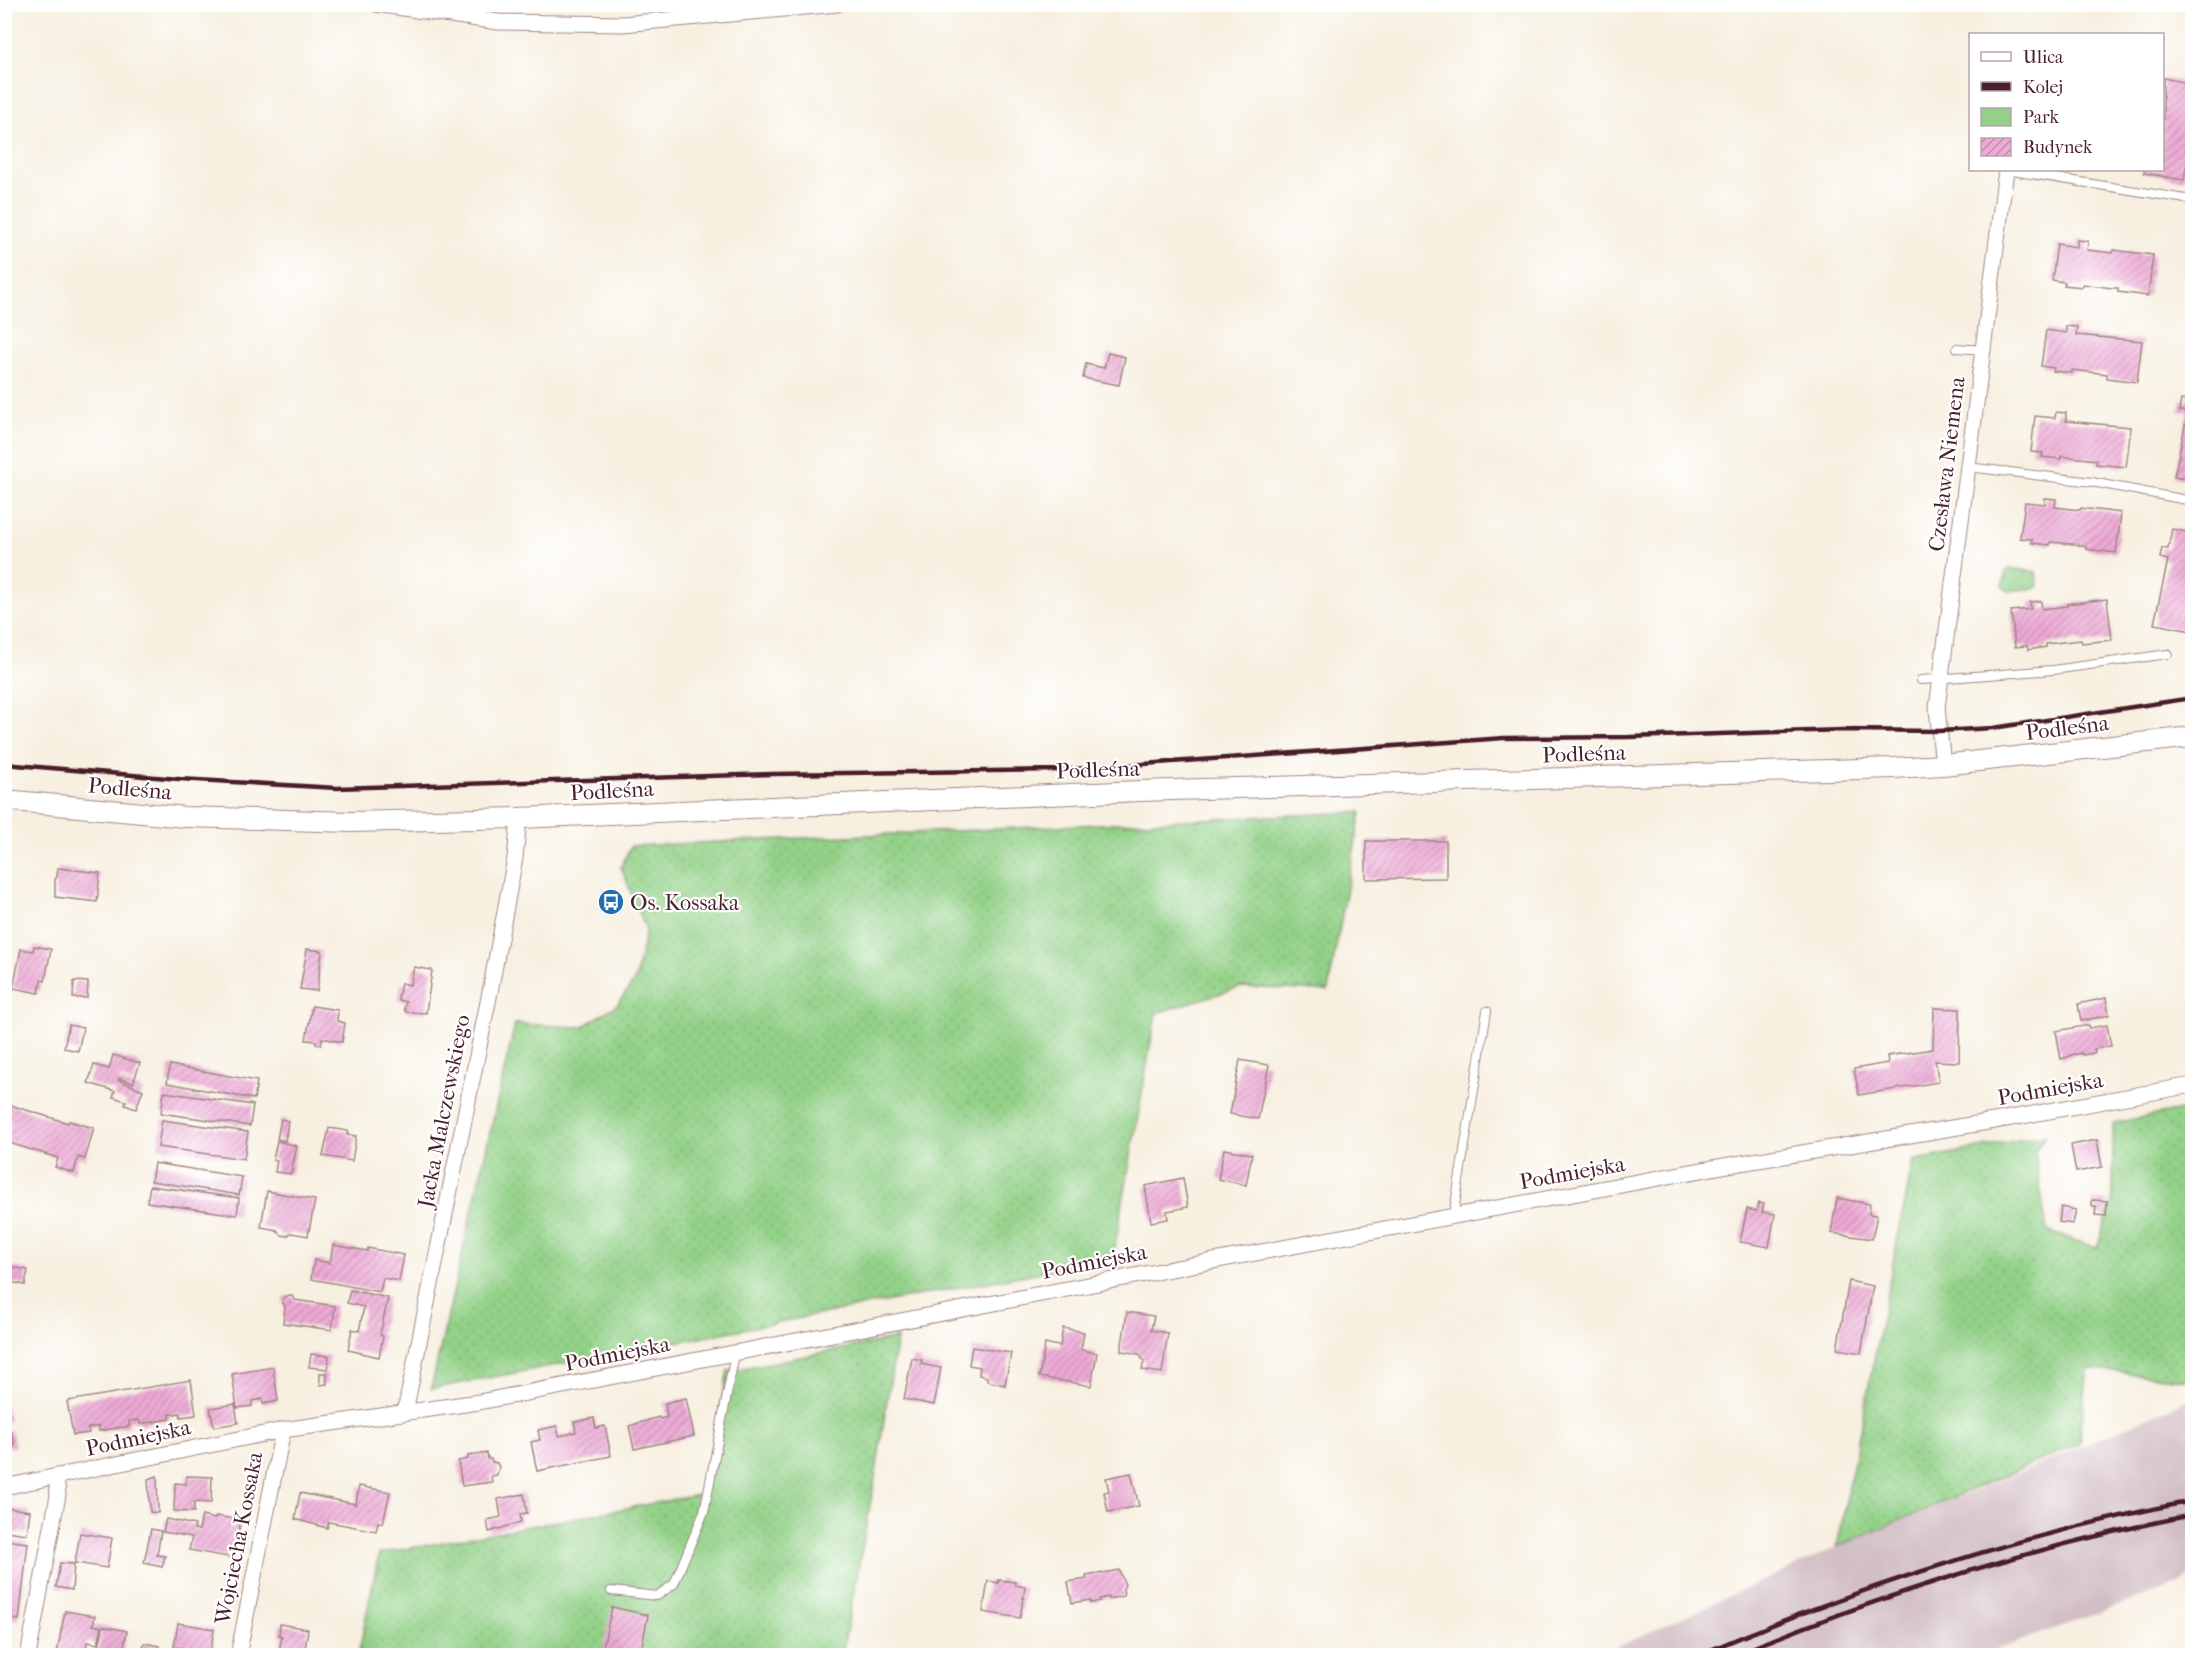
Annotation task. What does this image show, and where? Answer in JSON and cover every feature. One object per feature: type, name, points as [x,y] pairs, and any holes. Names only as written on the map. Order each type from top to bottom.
[{"type":"street","points":[[376,4],[428,8],[498,22],[623,24],[837,4]]},
{"type":"street","name":"Czesława Niemena","points":[[1943,765],[1936,708],[2006,171]]},
{"type":"street","name":"Podleśna","points":[[4,800],[185,817],[293,822],[519,818],[1151,791],[1873,769],[1943,765],[2193,737]]},
{"type":"street","name":"Jacka Malczewskiego","points":[[405,1412],[490,992],[515,858],[519,818]]},
{"type":"street","name":"Podmiejska","points":[[4,1487],[283,1430],[479,1402],[1213,1261],[1723,1167],[2193,1085]]},
{"type":"street","name":"Wojciecha Kossaka","points":[[238,1656],[283,1430]]},
{"type":"street","points":[[28,1656],[58,1495],[56,1476]]},
{"type":"lane","points":[[2012,171],[2193,200]]},
{"type":"lane","points":[[1957,348],[1983,350]]},
{"type":"lane","points":[[1968,467],[2092,482],[2193,501]]},
{"type":"lane","points":[[1921,680],[2053,670],[2168,654]]},
{"type":"lane","points":[[1453,1217],[1487,1011]]},
{"type":"lane","points":[[611,1591],[657,1596],[674,1584],[704,1512],[735,1354]]},
{"type":"shaded area","points":[[2192,1398],[2192,1573],[2182,1583],[1981,1655],[1599,1655],[1837,1547],[2062,1455]]},
{"type":"green space","points":[[2009,568],[2036,572],[2038,585],[2035,588],[2008,591],[2003,586],[2006,571]]},
{"type":"green space","points":[[1361,812],[1328,991],[1241,987],[1156,1013],[1113,1258],[431,1389],[515,1024],[582,1027],[617,1005],[635,980],[646,930],[621,867],[631,846]]},
{"type":"green space","points":[[2192,1108],[2192,1380],[2088,1369],[2079,1444],[1837,1547],[1913,1161],[2045,1135],[2035,1151],[2047,1231],[2097,1248],[2113,1199],[2113,1123]]},
{"type":"green space","points":[[897,1338],[874,1484],[842,1655],[358,1656],[379,1554],[703,1494],[728,1371]]},
{"type":"building","points":[[2164,78],[2192,84],[2192,115],[2185,150],[2189,150],[2184,180],[2144,173],[2144,171],[2164,171]]},
{"type":"building","points":[[2077,240],[2088,241],[2087,250],[2113,253],[2113,250],[2153,255],[2148,296],[2118,292],[2118,288],[2083,284],[2082,287],[2064,285],[2065,282],[2052,280],[2057,244],[2077,247]]},
{"type":"building","points":[[2066,326],[2077,327],[2076,335],[2142,341],[2137,382],[2107,378],[2107,374],[2072,370],[2072,373],[2053,371],[2054,368],[2041,366],[2046,330],[2066,333]]},
{"type":"building","points":[[1108,353],[1125,357],[1119,385],[1083,378],[1086,364],[1104,368]]},
{"type":"building","points":[[2191,382],[2192,480],[2174,477],[2188,412],[2179,411],[2181,400],[2188,401]]},
{"type":"building","points":[[2056,412],[2066,413],[2066,421],[2131,427],[2126,467],[2096,464],[2097,460],[2061,456],[2061,459],[2042,457],[2043,453],[2031,452],[2035,416],[2055,418]]},
{"type":"building","points":[[2045,498],[2056,499],[2055,507],[2121,513],[2116,553],[2086,549],[2086,546],[2073,544],[2032,543],[2032,539],[2020,538],[2025,502],[2045,504]]},
{"type":"building","points":[[2172,529],[2192,533],[2192,631],[2154,624],[2168,560],[2160,558],[2162,548],[2168,549]]},
{"type":"building","points":[[2107,599],[2112,640],[2082,643],[2081,640],[2046,644],[2046,647],[2028,650],[2027,646],[2015,647],[2011,611],[2031,609],[2030,602],[2041,601],[2042,609]]},
{"type":"building","points":[[1366,841],[1446,841],[1446,878],[1366,879]]},
{"type":"building","points":[[58,868],[100,873],[97,902],[55,897],[55,879]]},
{"type":"building","points":[[34,946],[51,949],[45,981],[41,980],[39,993],[13,988],[21,949],[33,951]]},
{"type":"building","points":[[307,949],[322,951],[317,991],[300,989]]},
{"type":"building","points":[[414,967],[432,970],[426,1013],[406,1012],[404,1008],[406,1002],[398,1000],[401,983],[410,985]]},
{"type":"building","points":[[74,981],[88,982],[87,998],[73,998]]},
{"type":"building","points":[[2106,998],[2109,1015],[2081,1021],[2078,1004]]},
{"type":"building","points":[[312,1006],[338,1010],[337,1021],[345,1023],[342,1042],[322,1038],[321,1045],[316,1044],[316,1041],[306,1040]]},
{"type":"building","points":[[1934,1008],[1960,1009],[1959,1062],[1935,1061],[1939,1082],[1859,1095],[1854,1069],[1888,1063],[1887,1056],[1933,1049]]},
{"type":"building","points":[[69,1025],[83,1028],[78,1051],[64,1048]]},
{"type":"building","points":[[2089,1025],[2090,1028],[2107,1025],[2111,1046],[2094,1049],[2095,1053],[2082,1055],[2081,1053],[2061,1059],[2056,1031]]},
{"type":"building","points":[[113,1055],[140,1063],[133,1083],[119,1078],[118,1080],[143,1090],[136,1109],[125,1105],[126,1101],[113,1097],[115,1091],[88,1083],[94,1065],[109,1069]]},
{"type":"building","points":[[1240,1060],[1269,1065],[1258,1119],[1230,1114]]},
{"type":"building","points":[[170,1065],[257,1081],[254,1099],[167,1083]]},
{"type":"building","points":[[164,1092],[253,1105],[250,1126],[161,1113]]},
{"type":"building","points":[[4,1103],[68,1123],[69,1121],[94,1128],[85,1159],[78,1157],[74,1173],[55,1167],[58,1158],[6,1142],[11,1124],[4,1122]]},
{"type":"building","points":[[281,1119],[288,1121],[285,1141],[277,1139]]},
{"type":"building","points":[[162,1120],[248,1132],[244,1159],[158,1147]]},
{"type":"building","points":[[329,1128],[348,1131],[347,1135],[356,1136],[352,1161],[323,1156]]},
{"type":"building","points":[[2097,1140],[2102,1167],[2076,1172],[2071,1145]]},
{"type":"building","points":[[277,1141],[297,1146],[291,1174],[275,1172],[277,1160],[273,1160]]},
{"type":"building","points":[[1224,1149],[1252,1154],[1246,1185],[1218,1179]]},
{"type":"building","points":[[154,1163],[242,1177],[239,1195],[151,1181]]},
{"type":"building","points":[[1183,1178],[1188,1207],[1167,1211],[1168,1219],[1151,1222],[1145,1186]]},
{"type":"building","points":[[150,1186],[239,1198],[237,1215],[147,1202]]},
{"type":"building","points":[[267,1191],[315,1200],[308,1236],[291,1233],[287,1236],[281,1235],[277,1230],[261,1227]]},
{"type":"building","points":[[1837,1198],[1870,1204],[1869,1214],[1877,1215],[1872,1239],[1831,1233]]},
{"type":"building","points":[[2092,1200],[2107,1201],[2106,1216],[2095,1215],[2096,1206],[2092,1206]]},
{"type":"building","points":[[1758,1203],[1764,1204],[1762,1212],[1775,1214],[1769,1247],[1740,1242],[1747,1209],[1756,1211]]},
{"type":"building","points":[[2061,1207],[2076,1210],[2073,1224],[2059,1222]]},
{"type":"building","points":[[333,1245],[367,1251],[368,1248],[404,1255],[399,1281],[383,1278],[380,1292],[311,1279],[314,1260],[330,1263]]},
{"type":"building","points":[[8,1266],[28,1270],[25,1285],[5,1281]]},
{"type":"building","points":[[1849,1281],[1873,1286],[1861,1353],[1837,1349]]},
{"type":"building","points":[[350,1290],[388,1298],[380,1335],[383,1336],[379,1357],[348,1350],[352,1329],[359,1331],[364,1307],[347,1303]]},
{"type":"building","points":[[292,1296],[295,1300],[335,1306],[332,1330],[283,1323],[285,1307],[283,1298]]},
{"type":"building","points":[[1127,1312],[1154,1316],[1151,1330],[1168,1333],[1162,1373],[1142,1370],[1144,1361],[1139,1354],[1121,1351]]},
{"type":"building","points":[[1063,1328],[1084,1332],[1081,1350],[1097,1353],[1091,1386],[1039,1377],[1045,1344],[1060,1346]]},
{"type":"building","points":[[972,1347],[1011,1353],[1005,1385],[987,1381],[987,1377],[979,1375],[980,1367],[969,1365]]},
{"type":"building","points":[[311,1354],[329,1356],[328,1369],[309,1367]]},
{"type":"building","points":[[912,1358],[922,1360],[921,1364],[941,1368],[934,1405],[904,1399]]},
{"type":"building","points":[[273,1367],[278,1401],[263,1404],[262,1399],[252,1401],[252,1406],[237,1408],[232,1374]]},
{"type":"building","points":[[320,1373],[327,1373],[327,1384],[320,1385]]},
{"type":"building","points":[[191,1380],[196,1415],[181,1417],[180,1413],[170,1414],[170,1419],[140,1424],[139,1420],[129,1421],[129,1426],[99,1431],[99,1426],[88,1428],[89,1433],[73,1435],[67,1401]]},
{"type":"building","points":[[686,1398],[694,1436],[634,1449],[629,1426],[659,1417],[660,1419],[667,1417],[665,1403]]},
{"type":"building","points":[[4,1400],[9,1421],[4,1421]]},
{"type":"building","points":[[235,1404],[238,1423],[214,1427],[210,1408]]},
{"type":"building","points":[[594,1418],[596,1428],[605,1426],[611,1456],[537,1471],[531,1442],[540,1440],[538,1430],[557,1426],[559,1436],[576,1432],[574,1422]]},
{"type":"building","points":[[4,1425],[7,1432],[11,1431],[15,1446],[4,1448]]},
{"type":"building","points":[[487,1453],[488,1459],[497,1463],[499,1467],[497,1475],[491,1476],[492,1482],[462,1486],[458,1461],[468,1459],[468,1456]]},
{"type":"building","points":[[1131,1473],[1139,1506],[1108,1512],[1104,1492],[1109,1491],[1106,1478]]},
{"type":"building","points":[[157,1476],[158,1513],[150,1512],[148,1479]]},
{"type":"building","points":[[187,1476],[212,1477],[211,1503],[194,1502],[194,1512],[174,1511],[175,1483],[186,1484]]},
{"type":"building","points":[[359,1486],[390,1492],[383,1523],[378,1522],[376,1531],[329,1522],[327,1528],[295,1519],[300,1493],[356,1504]]},
{"type":"building","points":[[524,1494],[527,1513],[520,1514],[521,1522],[489,1532],[487,1520],[501,1517],[498,1499]]},
{"type":"building","points":[[9,1508],[30,1511],[27,1534],[6,1531]]},
{"type":"building","points":[[202,1516],[241,1520],[233,1558],[189,1550],[192,1537],[163,1532],[166,1519],[195,1525],[194,1529],[199,1530]]},
{"type":"building","points":[[151,1529],[161,1531],[157,1555],[165,1556],[162,1567],[144,1563]]},
{"type":"building","points":[[80,1533],[112,1538],[107,1568],[75,1563]]},
{"type":"building","points":[[4,1540],[28,1543],[19,1620],[4,1618]]},
{"type":"building","points":[[60,1563],[74,1564],[72,1590],[56,1587]]},
{"type":"building","points":[[1119,1570],[1125,1585],[1124,1596],[1099,1599],[1100,1601],[1091,1603],[1090,1600],[1072,1603],[1068,1582]]},
{"type":"building","points":[[999,1580],[1015,1582],[1015,1585],[1025,1587],[1020,1618],[983,1612],[988,1581],[999,1583]]},
{"type":"building","points":[[612,1607],[648,1615],[640,1656],[601,1656]]},
{"type":"building","points":[[65,1611],[95,1616],[93,1625],[102,1627],[98,1644],[87,1642],[85,1656],[57,1653]]},
{"type":"building","points":[[178,1623],[214,1629],[210,1653],[174,1647]]},
{"type":"building","points":[[280,1624],[308,1629],[304,1656],[278,1656],[282,1636],[279,1635]]},
{"type":"building","points":[[103,1626],[127,1631],[122,1656],[97,1656]]},
{"type":"building","points":[[144,1643],[160,1646],[158,1655],[142,1652]]},
{"type":"railway","points":[[4,764],[179,779],[337,788],[773,774],[1060,770],[1504,738],[1629,737],[1843,730],[1939,731],[1993,728],[2192,698]]},
{"type":"railway","points":[[1696,1656],[1817,1608],[1940,1565],[2065,1530],[2192,1501]]},
{"type":"railway","points":[[1732,1656],[1845,1613],[1959,1574],[2133,1527],[2192,1515]]},
{"type":"place","name":"Os. Kossaka","points":[[611,902]]}]
